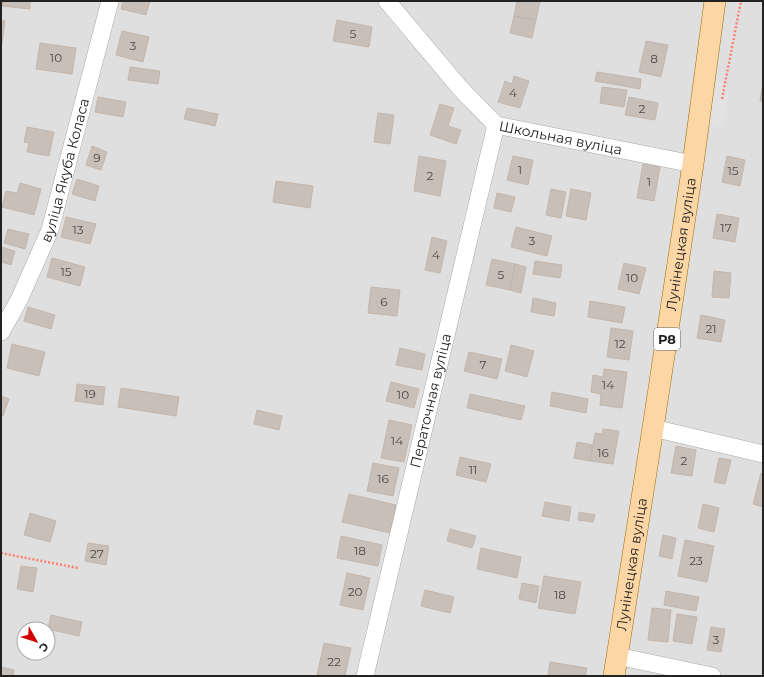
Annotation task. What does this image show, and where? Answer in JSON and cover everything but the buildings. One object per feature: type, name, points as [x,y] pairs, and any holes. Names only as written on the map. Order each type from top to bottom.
[{"type":"main road","name":"Лунінецкая вуліца","points":[[616,666],[693,164],[715,1]]},
{"type":"street","name":"вуліца Якуба Коласа","points":[[1,332],[19,300],[50,230],[110,1]]},
{"type":"street","name":"Школьная вуліца","points":[[387,1],[460,88],[496,125],[693,164]]},
{"type":"street","name":"Ператочная вуліца","points":[[365,676],[496,125]]},
{"type":"street","points":[[653,428],[763,454]]},
{"type":"street","points":[[616,666],[712,676]]},
{"type":"path","points":[[722,101],[741,1]]},
{"type":"path","points":[[1,553],[78,568]]},
{"type":"shaded area","points":[[1,1],[763,1],[763,676],[1,676]]},
{"type":"shaded area","points":[[716,82],[723,82],[728,93],[723,126],[709,123]]}]
